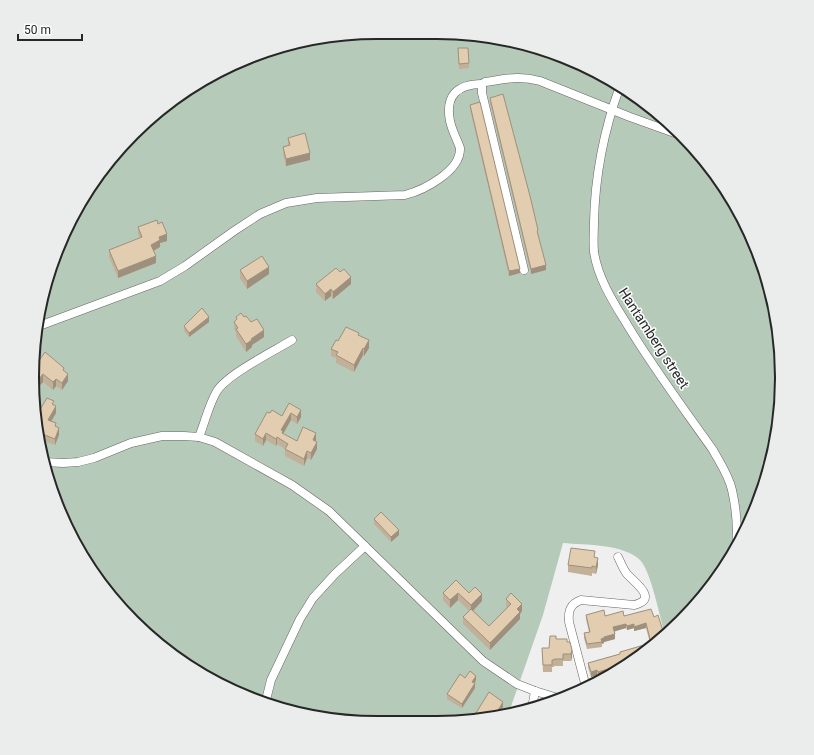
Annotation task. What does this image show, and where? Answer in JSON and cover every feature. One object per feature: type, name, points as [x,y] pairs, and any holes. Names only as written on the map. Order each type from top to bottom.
[{"type":"street","points":[[44,324],[160,281],[185,266],[260,214],[286,203],[317,198],[405,195],[414,193],[430,185],[449,170],[456,162],[460,152],[460,148],[450,122],[450,106],[453,95],[463,86],[517,77],[527,77],[668,130]]},
{"type":"street","points":[[482,84],[482,93],[524,270]]},
{"type":"street","name":"Hantamberg street","points":[[618,91],[611,109],[601,153],[595,197],[594,252],[598,267],[606,288],[642,350],[713,450],[723,468],[732,490],[736,514],[737,533]]},
{"type":"street","points":[[199,437],[213,398],[224,383],[239,372],[292,340]]},
{"type":"street","points":[[50,462],[78,462],[94,458],[131,443],[162,436],[199,437],[222,445],[292,484],[329,511],[483,661],[517,684],[551,696]]},
{"type":"street","points":[[267,697],[271,680],[287,644],[313,598],[335,574],[365,546]]},
{"type":"street","points":[[585,682],[569,622],[568,613],[570,608],[575,602],[581,600],[634,605],[640,604],[645,594],[643,589],[626,573],[618,557]]},
{"type":"street","points":[[533,701],[534,691]]},
{"type":"green space","points":[[378,39],[436,39],[481,42],[545,57],[606,84],[643,109],[676,138],[705,171],[718,189],[740,228],[757,269],[772,333],[775,378],[772,422],[763,465],[749,507],[730,547],[718,566],[691,601],[663,629],[648,574],[640,560],[624,551],[604,546],[563,543],[543,615],[511,707],[481,713],[436,716],[378,716],[333,713],[269,698],[208,671],[171,646],[138,617],[109,584],[96,566],[84,547],[65,507],[57,486],[46,444],[42,422],[39,378],[42,333],[46,311],[57,269],[65,248],[84,208],[96,189],[123,154],[138,138],[171,109],[189,96],[208,84],[248,65],[269,57],[311,46],[333,42]]},
{"type":"building","points":[[458,48],[468,48],[469,63],[459,64]]},
{"type":"building","points":[[503,94],[530,196],[546,265],[531,269],[490,98]]},
{"type":"building","points":[[480,102],[520,269],[509,271],[470,105]]},
{"type":"building","points":[[305,133],[310,153],[286,159],[283,147],[290,145],[288,138]]},
{"type":"building","points":[[157,220],[158,224],[162,222],[167,234],[159,237],[160,240],[151,245],[156,256],[118,271],[109,250],[142,237],[138,227]]},
{"type":"building","points":[[262,256],[269,267],[247,281],[240,270]]},
{"type":"building","points":[[336,268],[340,272],[344,269],[351,277],[333,292],[331,289],[325,294],[316,284]]},
{"type":"building","points":[[202,308],[209,317],[189,333],[184,326]]},
{"type":"building","points":[[241,313],[251,322],[257,319],[264,330],[246,344],[236,329],[238,328],[234,322],[237,319],[236,317]]},
{"type":"building","points":[[346,327],[369,340],[354,365],[336,355],[338,352],[331,349],[336,340],[338,341]]},
{"type":"building","points":[[45,352],[64,368],[63,370],[68,374],[62,383],[56,379],[53,382],[43,374],[39,379],[40,359]]},
{"type":"building","points":[[47,398],[54,401],[52,404],[56,406],[48,420],[56,423],[55,426],[59,428],[55,439],[44,435],[41,408]]},
{"type":"building","points":[[289,403],[301,410],[297,417],[291,413],[281,430],[283,431],[282,433],[297,441],[303,427],[316,433],[313,440],[317,442],[311,453],[307,451],[304,459],[285,449],[288,444],[277,437],[276,439],[266,433],[263,439],[255,434],[267,412],[270,413],[272,410],[282,416]]},
{"type":"building","points":[[381,512],[399,530],[391,537],[374,519]]},
{"type":"building","points":[[571,548],[595,551],[594,557],[598,558],[596,567],[592,566],[592,568],[568,565]]},
{"type":"building","points":[[456,580],[469,593],[475,587],[482,594],[471,605],[458,593],[450,600],[443,593]]},
{"type":"building","points":[[511,593],[522,604],[517,609],[520,612],[490,643],[463,617],[471,609],[489,626],[511,604],[506,599]]},
{"type":"building","points":[[651,609],[654,617],[658,615],[663,630],[650,640],[646,623],[634,627],[634,624],[627,626],[626,624],[613,627],[615,634],[604,637],[601,639],[602,642],[587,644],[584,633],[590,632],[586,615],[604,610],[605,616],[623,611],[624,616]]},
{"type":"building","points":[[550,636],[556,636],[556,639],[567,639],[567,642],[570,642],[572,650],[571,654],[563,654],[563,659],[552,660],[552,665],[543,665],[542,648],[549,648]]},
{"type":"building","points":[[644,645],[610,668],[598,672],[597,670],[591,672],[588,663],[620,654],[620,652]]},
{"type":"building","points":[[470,671],[476,676],[472,682],[475,683],[462,704],[447,694],[460,674],[465,678]]},
{"type":"building","points":[[489,692],[503,702],[498,710],[476,713]]}]
